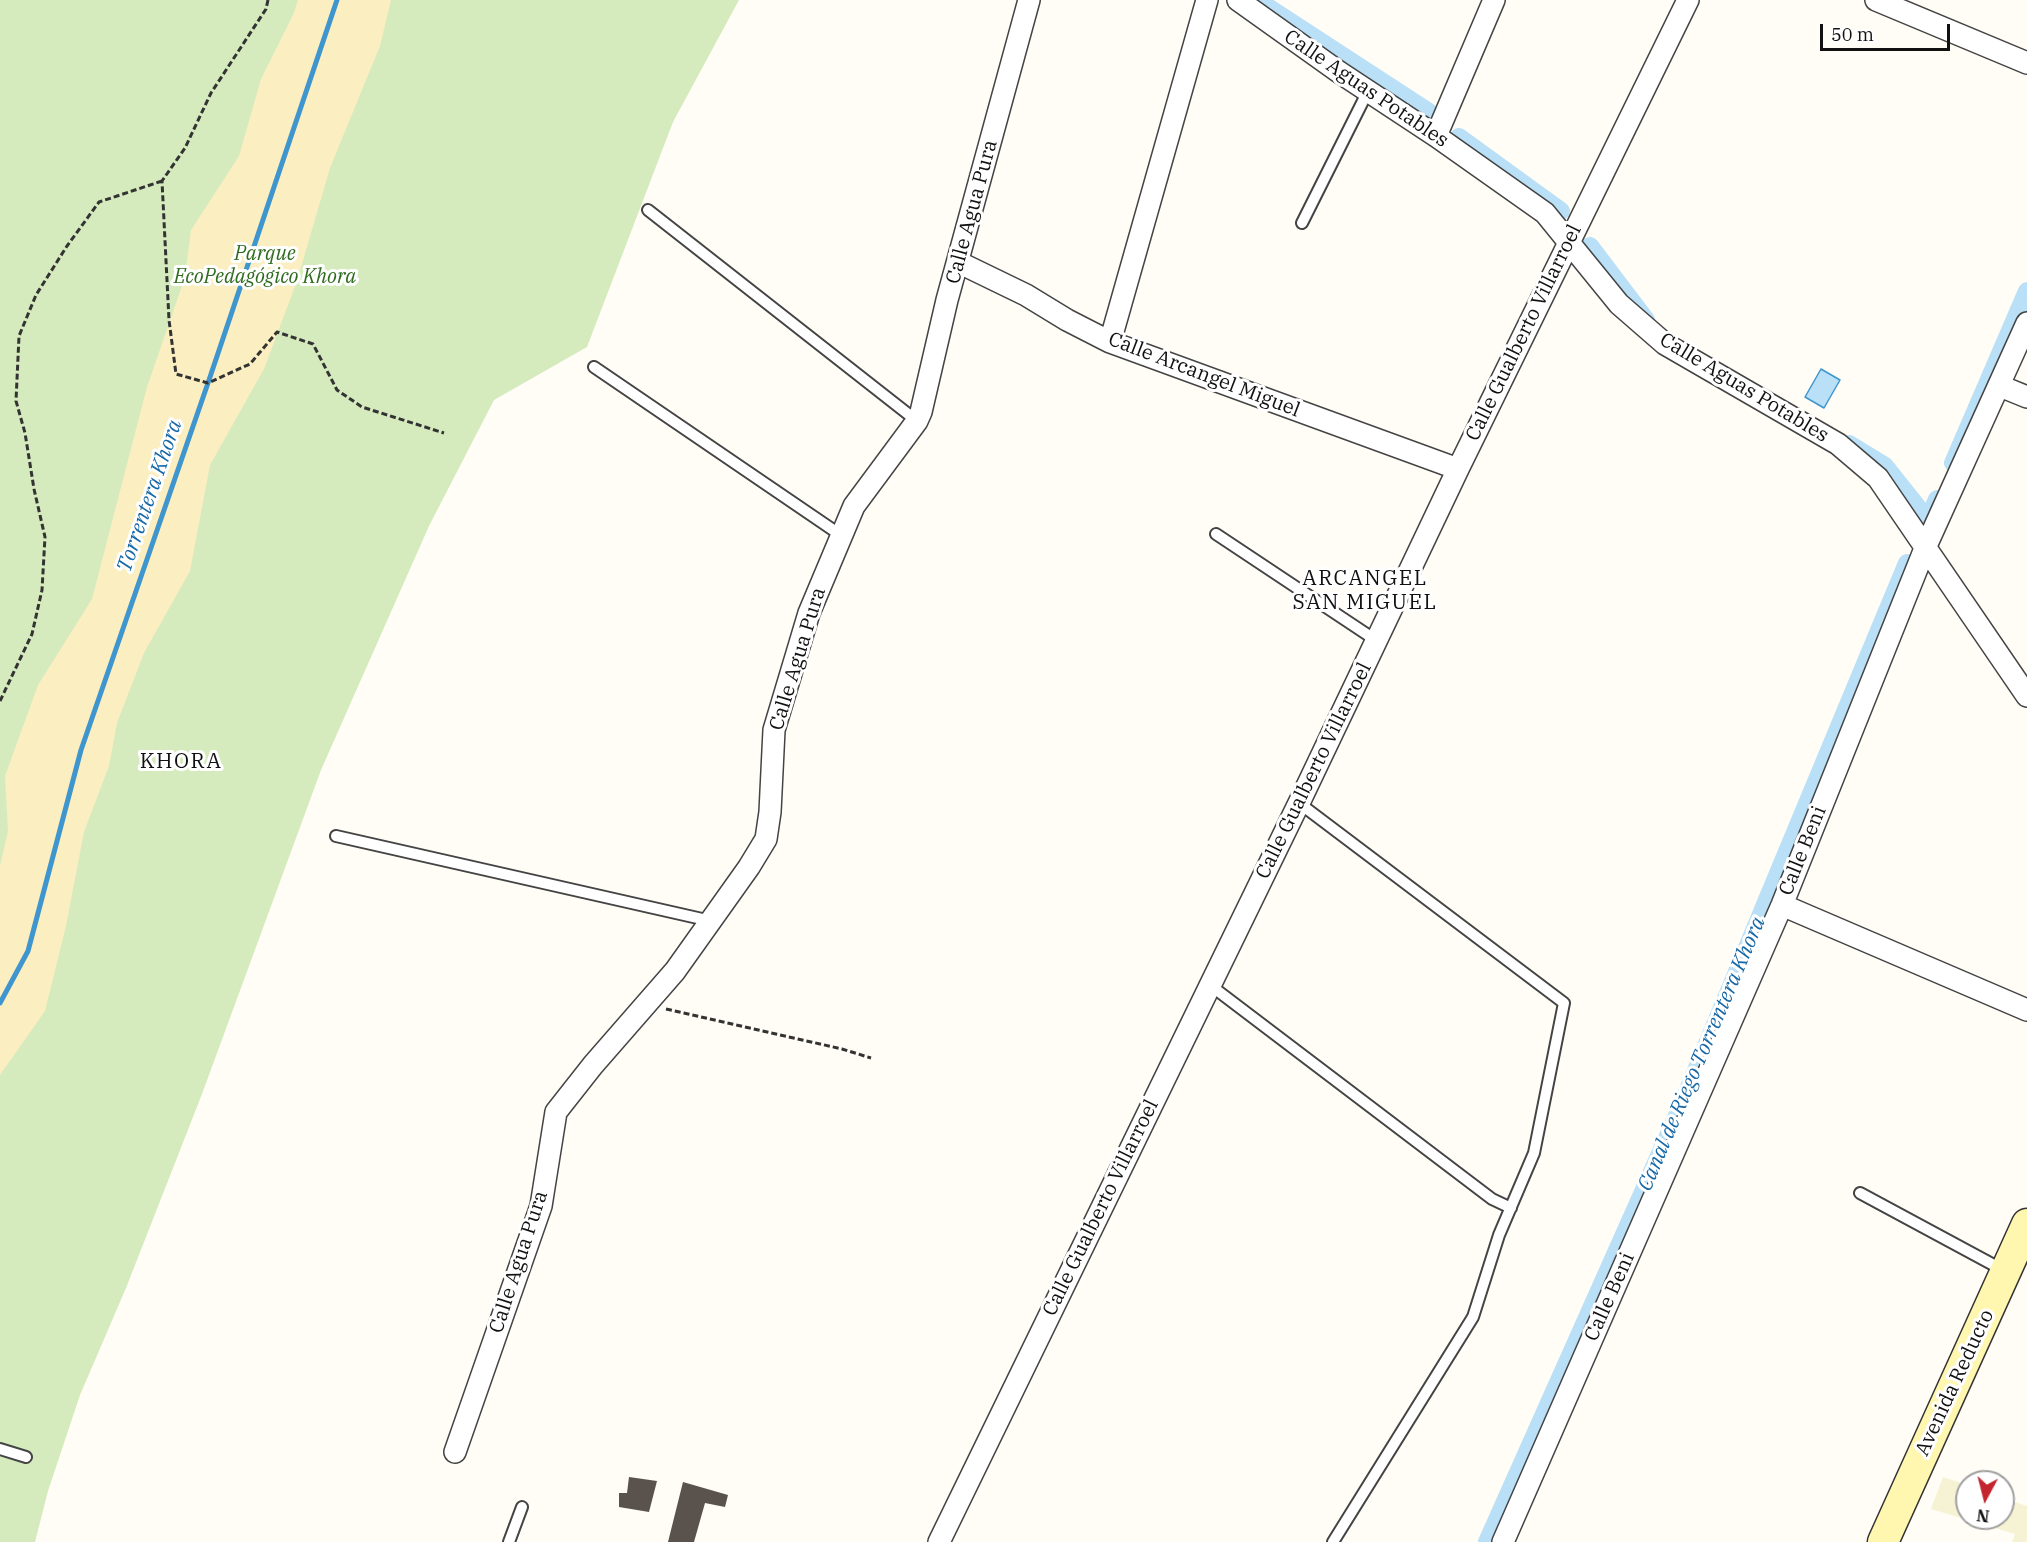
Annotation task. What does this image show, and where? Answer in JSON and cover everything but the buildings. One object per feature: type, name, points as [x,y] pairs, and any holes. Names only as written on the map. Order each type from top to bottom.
[{"type":"main road","name":"Avenida Reducto","points":[[1882,1542],[2027,1224]]},
{"type":"street","name":"Calle Agua Pura","points":[[455,1452],[541,1206],[556,1112],[593,1065],[646,1005],[712,921],[766,838],[770,812],[774,730],[809,613],[854,506],[917,421],[947,300],[1029,0]]},
{"type":"street","points":[[1110,342],[1207,0]]},
{"type":"street","name":"Calle Aguas Potables","points":[[1238,0],[1545,213],[1619,304],[1665,344],[1838,444],[1878,478],[2027,696]]},
{"type":"street","points":[[1436,136],[1494,0]]},
{"type":"street","name":"Calle Gualberto Villarroel","points":[[939,1542],[1299,803],[1458,469],[1688,0]]},
{"type":"street","points":[[1876,0],[2027,63]]},
{"type":"street","name":"Calle Arcangel Miguel","points":[[958,262],[1026,295],[1110,342],[1458,469]]},
{"type":"street","name":"Calle Beni","points":[[1503,1542],[1782,905],[1926,546],[2027,322]]},
{"type":"street","points":[[2000,386],[2027,397]]},
{"type":"street","points":[[1782,905],[2027,1010]]},
{"type":"lane","points":[[1302,222],[1368,91]]},
{"type":"lane","points":[[648,210],[917,421]]},
{"type":"lane","points":[[594,367],[842,536]]},
{"type":"lane","points":[[1216,534],[1377,641]]},
{"type":"lane","points":[[1299,803],[1564,1003],[1534,1154],[1499,1235],[1473,1317],[1332,1542]]},
{"type":"lane","points":[[336,836],[712,921]]},
{"type":"lane","points":[[1210,985],[1492,1199],[1511,1208]]},
{"type":"lane","points":[[1860,1193],[2006,1271]]},
{"type":"lane","points":[[0,1449],[26,1457]]},
{"type":"lane","points":[[509,1542],[522,1507]]},
{"type":"path","points":[[0,701],[32,634],[42,590],[45,537],[25,433],[16,400],[19,336],[36,295],[67,246],[99,202],[162,181],[185,148],[211,93],[266,9],[268,0]]},
{"type":"path","points":[[162,181],[169,320],[177,374],[208,383],[250,364],[277,332],[314,344],[337,390],[362,407],[444,433]]},
{"type":"path","points":[[646,1005],[842,1049],[871,1058]]},
{"type":"shaded area","points":[[1943,1477],[1955,1481],[1955,1516],[1931,1509]]},
{"type":"shaded area","points":[[2015,1502],[2027,1506],[2027,1542],[2012,1542],[2015,1534],[2002,1530],[2015,1530]]},
{"type":"green space","name":"Parque EcoPedagógico Khora","points":[[0,0],[739,0],[673,122],[587,347],[494,400],[429,526],[321,770],[202,1094],[126,1288],[80,1395],[48,1491],[35,1542],[0,1542]]},
{"type":"sand","name":"Torrentera Khora","points":[[298,0],[391,0],[380,46],[330,168],[297,281],[264,369],[210,465],[190,571],[144,653],[117,723],[109,766],[84,832],[66,926],[45,1011],[0,1075],[0,866],[8,831],[5,776],[38,685],[92,599],[147,387],[185,277],[191,230],[239,156],[261,79],[293,15]]},
{"type":"water","points":[[1821,369],[1840,380],[1824,408],[1805,397]]},
{"type":"waterway","name":"Torrentera Khora","points":[[0,1003],[28,951],[81,750],[337,0]]},
{"type":"waterway","name":"Canal de Riego Torrentera Khora","points":[[1257,0],[1429,112]]},
{"type":"waterway","name":"Canal de Riego Torrentera Khora","points":[[1459,137],[1561,211]]},
{"type":"waterway","name":"Canal de Riego Torrentera Khora","points":[[1590,246],[1646,320]]},
{"type":"waterway","name":"Canal de Riego Torrentera Khora","points":[[1953,463],[2027,291]]},
{"type":"waterway","name":"Canal de Riego Torrentera Khora","points":[[1849,444],[1885,466],[1928,520],[1937,499]]},
{"type":"waterway","name":"Canal de Riego Torrentera Khora","points":[[1487,1542],[1680,1109],[1907,563]]},
{"type":"district","name":"ARCANGEL SAN MIGUEL","points":[[1365,591]]},
{"type":"district","name":"KHORA","points":[[181,762]]}]
